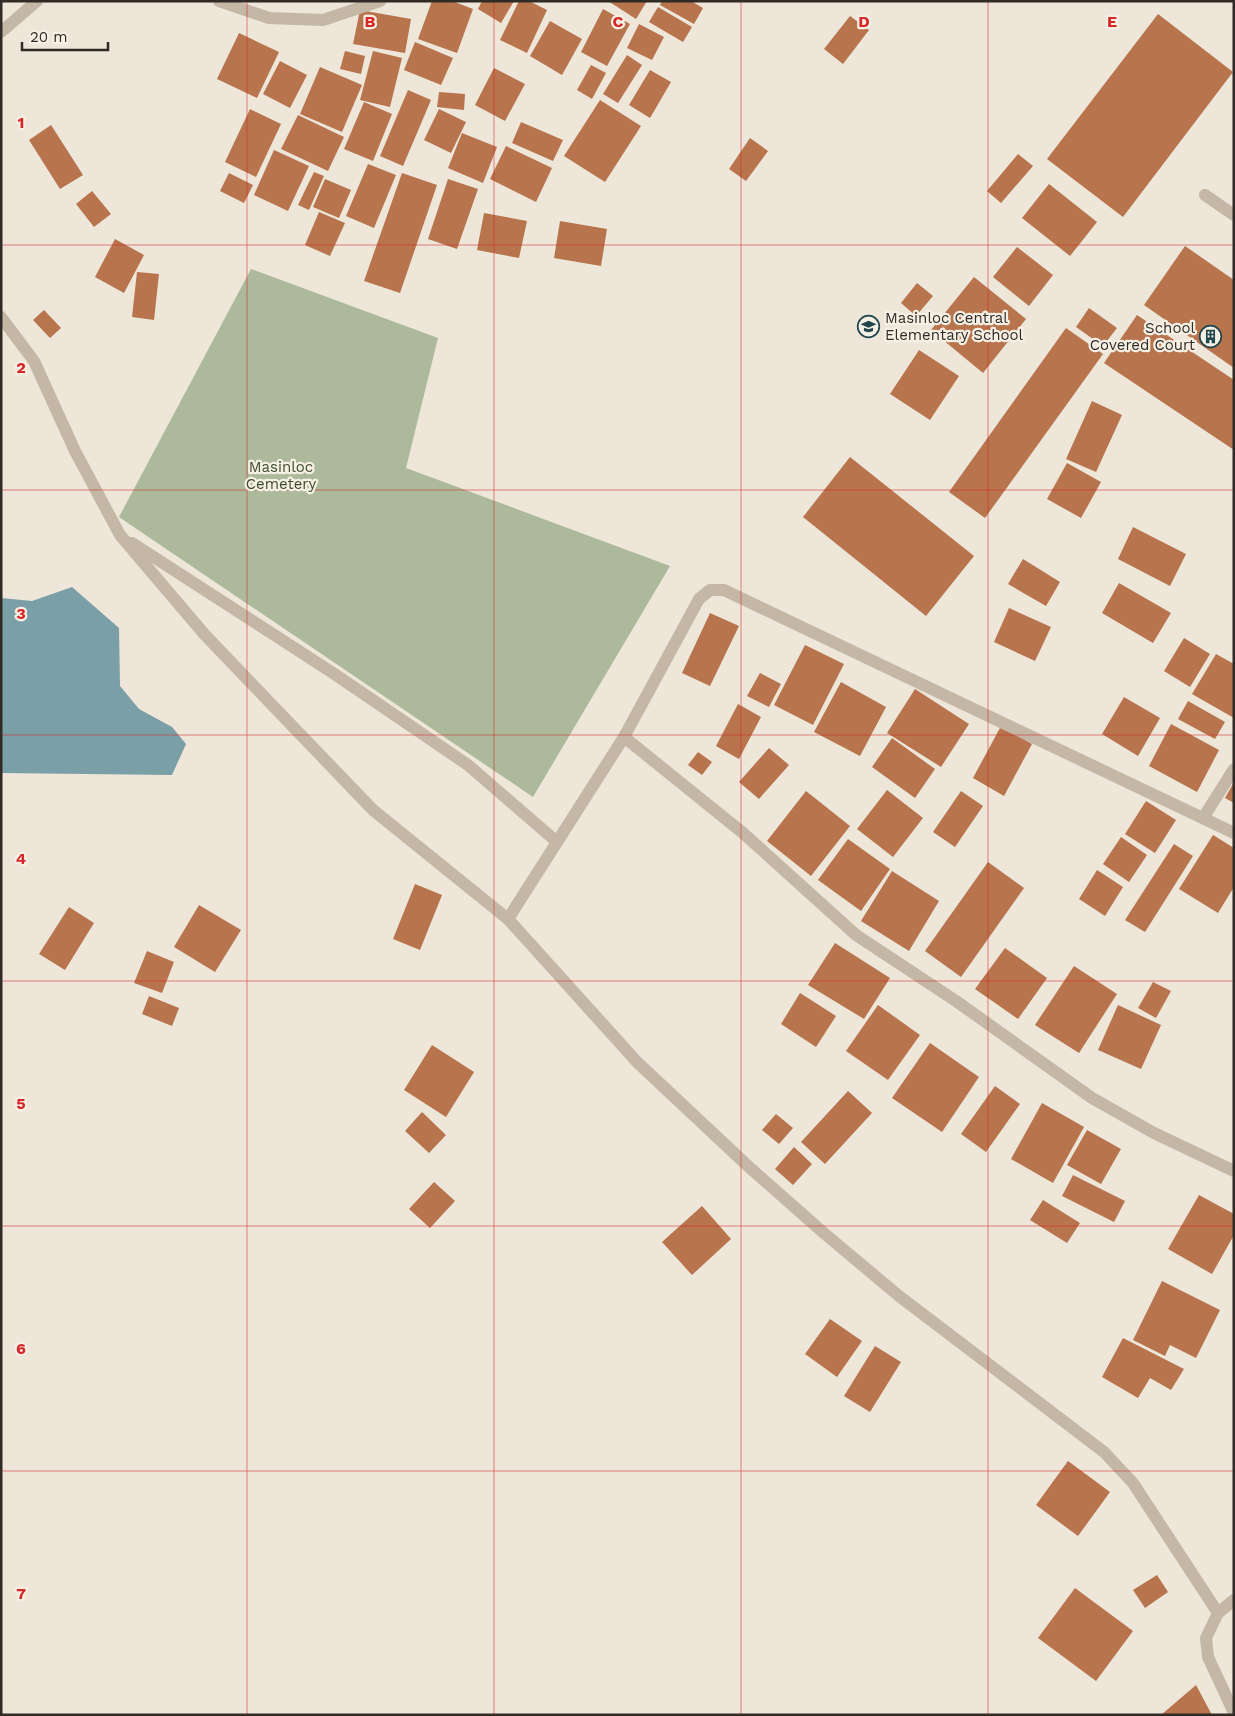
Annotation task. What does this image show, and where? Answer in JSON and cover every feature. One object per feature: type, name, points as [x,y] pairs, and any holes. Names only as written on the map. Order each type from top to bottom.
[{"type":"street","points":[[1,32],[37,1]]},
{"type":"street","points":[[219,1],[269,18],[323,20],[380,1]]},
{"type":"street","points":[[1205,195],[1234,215]]},
{"type":"street","points":[[1,317],[34,361],[75,451],[120,535],[205,635],[373,810],[508,919],[638,1062],[749,1167],[898,1296],[1104,1452],[1133,1483],[1218,1613]]},
{"type":"street","points":[[120,535],[334,673],[468,765],[557,842]]},
{"type":"street","points":[[508,919],[624,737],[699,599],[710,590],[724,590],[1234,833]]},
{"type":"street","points":[[624,737],[744,833],[856,935],[956,1001],[1092,1098],[1154,1133],[1234,1170]]},
{"type":"street","points":[[1203,818],[1234,769]]},
{"type":"street","points":[[1234,1600],[1218,1613],[1206,1638],[1208,1657],[1234,1713]]},
{"type":"green space","name":"Masinloc Cemetery","points":[[251,269],[438,338],[406,468],[670,566],[533,797],[119,517]]},
{"type":"water","points":[[72,587],[119,628],[120,686],[139,709],[172,727],[186,744],[172,775],[1,773],[1,598],[32,601]]},
{"type":"building","points":[[432,1],[452,1],[473,9],[457,53],[418,39]]},
{"type":"building","points":[[482,1],[514,1],[501,23],[478,9]]},
{"type":"building","points":[[519,1],[529,1],[547,10],[527,53],[500,40]]},
{"type":"building","points":[[608,1],[647,1],[636,19]]},
{"type":"building","points":[[662,1],[691,1],[703,8],[694,24],[660,5]]},
{"type":"building","points":[[658,7],[692,27],[683,42],[649,22]]},
{"type":"building","points":[[603,9],[630,24],[607,66],[581,52]]},
{"type":"building","points":[[360,10],[411,19],[405,53],[353,44]]},
{"type":"building","points":[[1158,14],[1233,72],[1123,217],[1047,159]]},
{"type":"building","points":[[850,16],[869,30],[843,64],[824,49]]},
{"type":"building","points":[[550,21],[582,39],[562,75],[530,56]]},
{"type":"building","points":[[639,24],[664,37],[652,60],[627,48]]},
{"type":"building","points":[[239,33],[279,52],[257,98],[217,79]]},
{"type":"building","points":[[415,42],[453,58],[441,85],[404,70]]},
{"type":"building","points":[[345,51],[365,56],[361,74],[340,69]]},
{"type":"building","points":[[373,51],[402,58],[390,107],[360,100]]},
{"type":"building","points":[[627,55],[642,65],[618,103],[603,94]]},
{"type":"building","points":[[280,61],[307,75],[290,108],[263,94]]},
{"type":"building","points":[[591,65],[606,73],[592,99],[577,90]]},
{"type":"building","points":[[320,67],[362,85],[342,132],[300,114]]},
{"type":"building","points":[[494,68],[525,84],[505,121],[475,105]]},
{"type":"building","points":[[650,70],[671,82],[650,118],[629,105]]},
{"type":"building","points":[[408,90],[431,100],[403,166],[380,156]]},
{"type":"building","points":[[439,92],[465,94],[464,110],[437,107]]},
{"type":"building","points":[[600,100],[641,126],[605,182],[564,156]]},
{"type":"building","points":[[364,102],[392,114],[373,161],[344,149]]},
{"type":"building","points":[[250,109],[281,124],[256,177],[225,162]]},
{"type":"building","points":[[439,109],[466,122],[451,153],[424,140]]},
{"type":"building","points":[[298,115],[344,137],[328,171],[281,149]]},
{"type":"building","points":[[521,122],[563,140],[553,161],[512,143]]},
{"type":"building","points":[[51,125],[83,175],[60,189],[29,140]]},
{"type":"building","points":[[462,133],[497,147],[483,183],[448,168]]},
{"type":"building","points":[[750,138],[768,151],[746,181],[729,169]]},
{"type":"building","points":[[506,146],[552,168],[536,202],[490,179]]},
{"type":"building","points":[[274,150],[309,166],[288,211],[254,195]]},
{"type":"building","points":[[1018,154],[1033,166],[1001,203],[987,191]]},
{"type":"building","points":[[368,164],[396,175],[374,228],[346,216]]},
{"type":"building","points":[[314,172],[324,176],[309,210],[298,205]]},
{"type":"building","points":[[229,173],[253,185],[244,203],[220,191]]},
{"type":"building","points":[[402,173],[437,185],[400,293],[364,281]]},
{"type":"building","points":[[325,179],[351,190],[339,218],[313,207]]},
{"type":"building","points":[[448,179],[478,189],[457,249],[428,239]]},
{"type":"building","points":[[1049,184],[1097,222],[1070,256],[1022,218]]},
{"type":"building","points":[[92,191],[111,214],[94,227],[76,204]]},
{"type":"building","points":[[319,212],[345,223],[330,256],[305,245]]},
{"type":"building","points":[[484,213],[527,221],[519,258],[477,250]]},
{"type":"building","points":[[560,221],[607,229],[601,266],[554,258]]},
{"type":"building","points":[[115,239],[144,255],[124,293],[95,277]]},
{"type":"building","name":"School Covered Court","points":[[1185,246],[1234,280],[1234,368],[1144,305]]},
{"type":"building","points":[[1017,247],[1053,275],[1029,306],[993,277]]},
{"type":"building","points":[[137,272],[159,274],[154,320],[132,317]]},
{"type":"building","points":[[974,277],[1026,319],[983,373],[931,330]]},
{"type":"building","points":[[917,283],[933,296],[916,316],[901,303]]},
{"type":"building","points":[[1089,308],[1117,328],[1103,346],[1076,327]]},
{"type":"building","points":[[44,310],[61,328],[50,338],[33,320]]},
{"type":"building","points":[[1137,315],[1234,380],[1234,450],[1104,363]]},
{"type":"building","points":[[1066,328],[1103,354],[985,518],[949,492]]},
{"type":"building","points":[[919,350],[959,376],[930,420],[890,394]]},
{"type":"building","points":[[1092,401],[1122,415],[1096,472],[1066,459]]},
{"type":"building","points":[[850,457],[974,556],[926,616],[803,517]]},
{"type":"building","points":[[1067,463],[1101,482],[1081,518],[1047,499]]},
{"type":"building","points":[[1133,527],[1186,554],[1170,586],[1118,559]]},
{"type":"building","points":[[1023,559],[1060,582],[1046,606],[1008,584]]},
{"type":"building","points":[[1119,583],[1171,613],[1153,643],[1102,613]]},
{"type":"building","points":[[1009,608],[1051,627],[1035,661],[994,642]]},
{"type":"building","points":[[710,613],[739,626],[710,686],[682,673]]},
{"type":"building","points":[[1184,638],[1210,654],[1190,687],[1164,671]]},
{"type":"building","points":[[805,645],[844,664],[813,725],[774,705]]},
{"type":"building","points":[[1216,654],[1234,664],[1234,718],[1192,694]]},
{"type":"building","points":[[760,673],[781,684],[769,707],[747,696]]},
{"type":"building","points":[[841,682],[886,707],[860,756],[814,732]]},
{"type":"building","points":[[915,689],[969,724],[941,767],[887,733]]},
{"type":"building","points":[[1124,697],[1160,718],[1138,756],[1102,734]]},
{"type":"building","points":[[1188,701],[1225,722],[1215,739],[1178,719]]},
{"type":"building","points":[[738,704],[761,717],[739,759],[716,746]]},
{"type":"building","points":[[1171,724],[1219,750],[1197,792],[1149,766]]},
{"type":"building","points":[[1001,726],[1032,744],[1004,796],[973,778]]},
{"type":"building","points":[[892,738],[935,769],[915,798],[872,767]]},
{"type":"building","points":[[769,748],[789,765],[759,799],[739,782]]},
{"type":"building","points":[[698,752],[712,762],[702,775],[688,765]]},
{"type":"building","points":[[1234,782],[1234,803],[1225,798]]},
{"type":"building","points":[[887,790],[923,818],[893,857],[857,829]]},
{"type":"building","points":[[806,791],[850,826],[811,876],[767,841]]},
{"type":"building","points":[[961,791],[983,806],[955,847],[933,832]]},
{"type":"building","points":[[1146,801],[1176,820],[1155,853],[1125,834]]},
{"type":"building","points":[[1213,835],[1234,848],[1234,887],[1218,913],[1179,889]]},
{"type":"building","points":[[1121,837],[1147,855],[1129,882],[1103,864]]},
{"type":"building","points":[[848,839],[890,869],[861,911],[818,880]]},
{"type":"building","points":[[1174,844],[1193,856],[1145,932],[1125,920]]},
{"type":"building","points":[[988,862],[1024,888],[961,977],[925,951]]},
{"type":"building","points":[[1097,870],[1123,887],[1105,916],[1079,899]]},
{"type":"building","points":[[892,871],[939,901],[909,951],[861,921]]},
{"type":"building","points":[[415,884],[442,895],[420,950],[393,939]]},
{"type":"building","points":[[199,905],[241,930],[215,972],[174,947]]},
{"type":"building","points":[[69,907],[94,923],[65,970],[39,954]]},
{"type":"building","points":[[835,943],[890,978],[864,1019],[808,985]]},
{"type":"building","points":[[1005,948],[1047,978],[1018,1019],[975,989]]},
{"type":"building","points":[[147,951],[174,962],[162,993],[134,983]]},
{"type":"building","points":[[1074,966],[1117,994],[1079,1053],[1035,1025]]},
{"type":"building","points":[[1153,982],[1171,991],[1156,1018],[1138,1008]]},
{"type":"building","points":[[800,993],[836,1016],[816,1047],[781,1024]]},
{"type":"building","points":[[149,996],[179,1008],[172,1026],[142,1014]]},
{"type":"building","points":[[878,1005],[920,1035],[888,1080],[846,1051]]},
{"type":"building","points":[[1118,1005],[1161,1025],[1141,1069],[1098,1050]]},
{"type":"building","points":[[930,1043],[979,1077],[942,1132],[892,1098]]},
{"type":"building","points":[[432,1045],[474,1072],[446,1117],[404,1090]]},
{"type":"building","points":[[995,1086],[1020,1104],[986,1152],[961,1134]]},
{"type":"building","points":[[848,1091],[872,1113],[825,1164],[801,1142]]},
{"type":"building","points":[[1042,1103],[1084,1127],[1053,1183],[1011,1159]]},
{"type":"building","points":[[422,1112],[446,1135],[429,1153],[405,1131]]},
{"type":"building","points":[[776,1114],[793,1128],[779,1144],[762,1130]]},
{"type":"building","points":[[1087,1130],[1121,1149],[1101,1184],[1067,1165]]},
{"type":"building","points":[[794,1147],[812,1164],[793,1185],[775,1169]]},
{"type":"building","points":[[1073,1175],[1125,1201],[1114,1222],[1062,1196]]},
{"type":"building","points":[[434,1182],[455,1201],[430,1228],[409,1209]]},
{"type":"building","points":[[1199,1195],[1234,1214],[1234,1235],[1212,1274],[1168,1249]]},
{"type":"building","points":[[1043,1200],[1080,1223],[1067,1243],[1030,1220]]},
{"type":"building","points":[[702,1206],[731,1239],[692,1275],[662,1242]]},
{"type":"building","points":[[1162,1281],[1220,1310],[1196,1358],[1170,1345],[1165,1356],[1133,1340]]},
{"type":"building","points":[[830,1319],[862,1341],[837,1377],[805,1354]]},
{"type":"building","points":[[1123,1338],[1184,1369],[1171,1390],[1150,1378],[1138,1398],[1102,1377]]},
{"type":"building","points":[[875,1346],[901,1362],[870,1412],[844,1396]]},
{"type":"building","points":[[1068,1461],[1110,1492],[1078,1536],[1036,1505]]},
{"type":"building","points":[[1157,1575],[1168,1592],[1145,1608],[1133,1590]]},
{"type":"building","points":[[1075,1588],[1133,1631],[1096,1681],[1038,1638]]},
{"type":"building","points":[[1196,1685],[1212,1715],[1161,1715]]},
{"type":"place","name":"Masinloc Central Elementary School","points":[[869,327]]},
{"type":"place","name":"School Covered Court","points":[[1211,337]]}]
